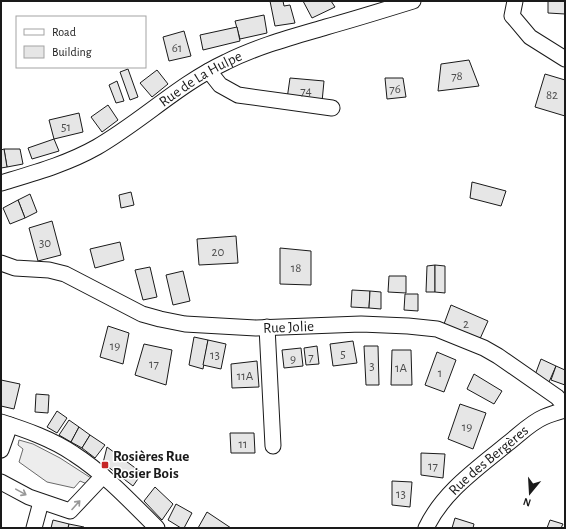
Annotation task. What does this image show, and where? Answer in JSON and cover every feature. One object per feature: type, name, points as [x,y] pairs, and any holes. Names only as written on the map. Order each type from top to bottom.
[{"type":"street","name":"Rue de La Hulpe","points":[[1,183],[62,164],[97,148],[182,87],[238,56],[276,41],[413,1]]},
{"type":"street","points":[[515,1],[512,16],[530,37],[565,59]]},
{"type":"street","points":[[209,71],[220,85],[238,95],[332,108]]},
{"type":"street","name":"Rue Jolie","points":[[1,264],[15,268],[49,270],[65,274],[142,314],[185,324],[267,327],[361,324],[408,326],[437,330],[484,348],[557,397],[565,406]]},
{"type":"street","points":[[267,327],[273,446]]},
{"type":"street","name":"Rue des Bergères","points":[[426,528],[439,506],[467,476],[527,427],[545,416],[565,410]]},
{"type":"street","points":[[1,450],[5,423],[27,430],[62,447],[75,454],[102,476],[157,528]]},
{"type":"street","points":[[1,483],[41,502],[70,512],[102,476]]},
{"type":"street","points":[[34,528],[41,502]]},
{"type":"shaded area","points":[[19,440],[33,444],[60,458],[91,478],[87,484],[80,481],[74,488],[47,482],[19,462],[23,449],[18,445]]},
{"type":"building","points":[[270,1],[283,1],[284,6],[290,5],[295,23],[275,26]]},
{"type":"building","points":[[303,1],[331,1],[335,7],[312,18]]},
{"type":"building","points":[[548,1],[565,1],[565,14],[548,13]]},
{"type":"building","points":[[264,15],[267,33],[240,39],[235,21]]},
{"type":"building","points":[[237,27],[240,41],[203,50],[200,35]]},
{"type":"building","points":[[184,31],[191,56],[169,61],[163,37]]},
{"type":"building","points":[[469,60],[479,86],[438,91],[441,64]]},
{"type":"building","points":[[128,69],[138,97],[130,100],[120,72]]},
{"type":"building","points":[[157,70],[168,84],[152,97],[140,83]]},
{"type":"building","points":[[545,74],[565,80],[565,116],[535,107]]},
{"type":"building","points":[[290,78],[324,81],[322,102],[287,99]]},
{"type":"building","points":[[385,78],[403,78],[406,97],[387,99]]},
{"type":"building","points":[[117,81],[124,101],[116,103],[109,85]]},
{"type":"building","points":[[108,105],[118,120],[102,132],[91,117]]},
{"type":"building","points":[[79,113],[83,132],[54,139],[49,120]]},
{"type":"building","points":[[54,139],[59,151],[32,159],[28,148]]},
{"type":"building","points":[[4,149],[20,149],[23,164],[7,167]]},
{"type":"building","points":[[4,149],[7,167],[1,168],[1,150]]},
{"type":"building","points":[[472,182],[506,191],[501,206],[470,198]]},
{"type":"building","points":[[131,192],[134,205],[121,208],[119,195]]},
{"type":"building","points":[[30,194],[37,212],[25,218],[18,200]]},
{"type":"building","points":[[18,200],[25,218],[10,224],[3,208]]},
{"type":"building","points":[[52,221],[61,255],[38,261],[29,228]]},
{"type":"building","points":[[236,236],[238,263],[199,265],[197,239]]},
{"type":"building","points":[[120,242],[124,260],[95,268],[90,249]]},
{"type":"building","points":[[280,248],[311,251],[311,285],[280,284]]},
{"type":"building","points":[[435,265],[435,292],[426,292],[427,266]]},
{"type":"building","points":[[435,265],[445,266],[445,293],[435,292]]},
{"type":"building","points":[[150,267],[157,297],[143,300],[135,270]]},
{"type":"building","points":[[183,271],[190,301],[173,305],[166,275]]},
{"type":"building","points":[[389,276],[406,276],[406,293],[388,292]]},
{"type":"building","points":[[352,290],[370,291],[369,308],[351,307]]},
{"type":"building","points":[[370,291],[381,292],[381,309],[369,308]]},
{"type":"building","points":[[405,294],[418,294],[418,311],[404,310]]},
{"type":"building","points":[[451,305],[488,321],[479,341],[444,324]]},
{"type":"building","points":[[108,326],[129,333],[123,364],[100,357]]},
{"type":"building","points":[[194,337],[208,340],[203,369],[189,365]]},
{"type":"building","points":[[208,340],[226,344],[221,369],[203,365]]},
{"type":"building","points":[[353,341],[357,363],[333,366],[330,344]]},
{"type":"building","points":[[144,344],[172,350],[166,385],[135,375]]},
{"type":"building","points":[[317,346],[319,364],[306,365],[304,348]]},
{"type":"building","points":[[364,346],[378,346],[379,385],[366,385]]},
{"type":"building","points":[[301,348],[303,366],[284,368],[282,350]]},
{"type":"building","points":[[392,350],[411,350],[412,385],[391,385]]},
{"type":"building","points":[[437,352],[456,360],[444,392],[425,385]]},
{"type":"building","points":[[541,359],[556,366],[549,382],[535,375]]},
{"type":"building","points":[[257,361],[259,387],[232,388],[231,364]]},
{"type":"building","points":[[556,366],[565,370],[565,385],[551,380]]},
{"type":"building","points":[[474,374],[502,391],[494,404],[467,389]]},
{"type":"building","points":[[1,380],[20,384],[14,409],[1,406]]},
{"type":"building","points":[[36,394],[49,395],[48,413],[35,412]]},
{"type":"building","points":[[460,404],[486,413],[473,449],[448,439]]},
{"type":"building","points":[[57,411],[67,418],[57,433],[47,427]]},
{"type":"building","points":[[69,420],[79,427],[71,442],[59,435]]},
{"type":"building","points":[[79,427],[90,435],[82,448],[71,442]]},
{"type":"building","points":[[230,433],[254,433],[255,453],[231,453]]},
{"type":"building","points":[[90,435],[105,445],[95,458],[82,448]]},
{"type":"building","points":[[107,447],[142,473],[133,486],[103,463]]},
{"type":"building","points":[[421,453],[445,454],[443,478],[421,475]]},
{"type":"building","points":[[392,481],[412,482],[410,507],[392,505]]},
{"type":"building","points":[[155,487],[173,504],[162,520],[144,501]]},
{"type":"building","points":[[176,504],[192,513],[184,528],[181,528],[168,520]]},
{"type":"building","points":[[207,512],[231,528],[198,528]]},
{"type":"building","points":[[455,518],[474,524],[473,528],[452,528]]},
{"type":"building","points":[[53,520],[69,524],[68,528],[51,528]]},
{"type":"building","points":[[550,520],[563,524],[561,528],[547,528]]},
{"type":"building","points":[[69,524],[84,527],[84,528],[68,528]]},
{"type":"place","name":"Rosières Rue Rosier Bois","points":[[105,465]]}]
